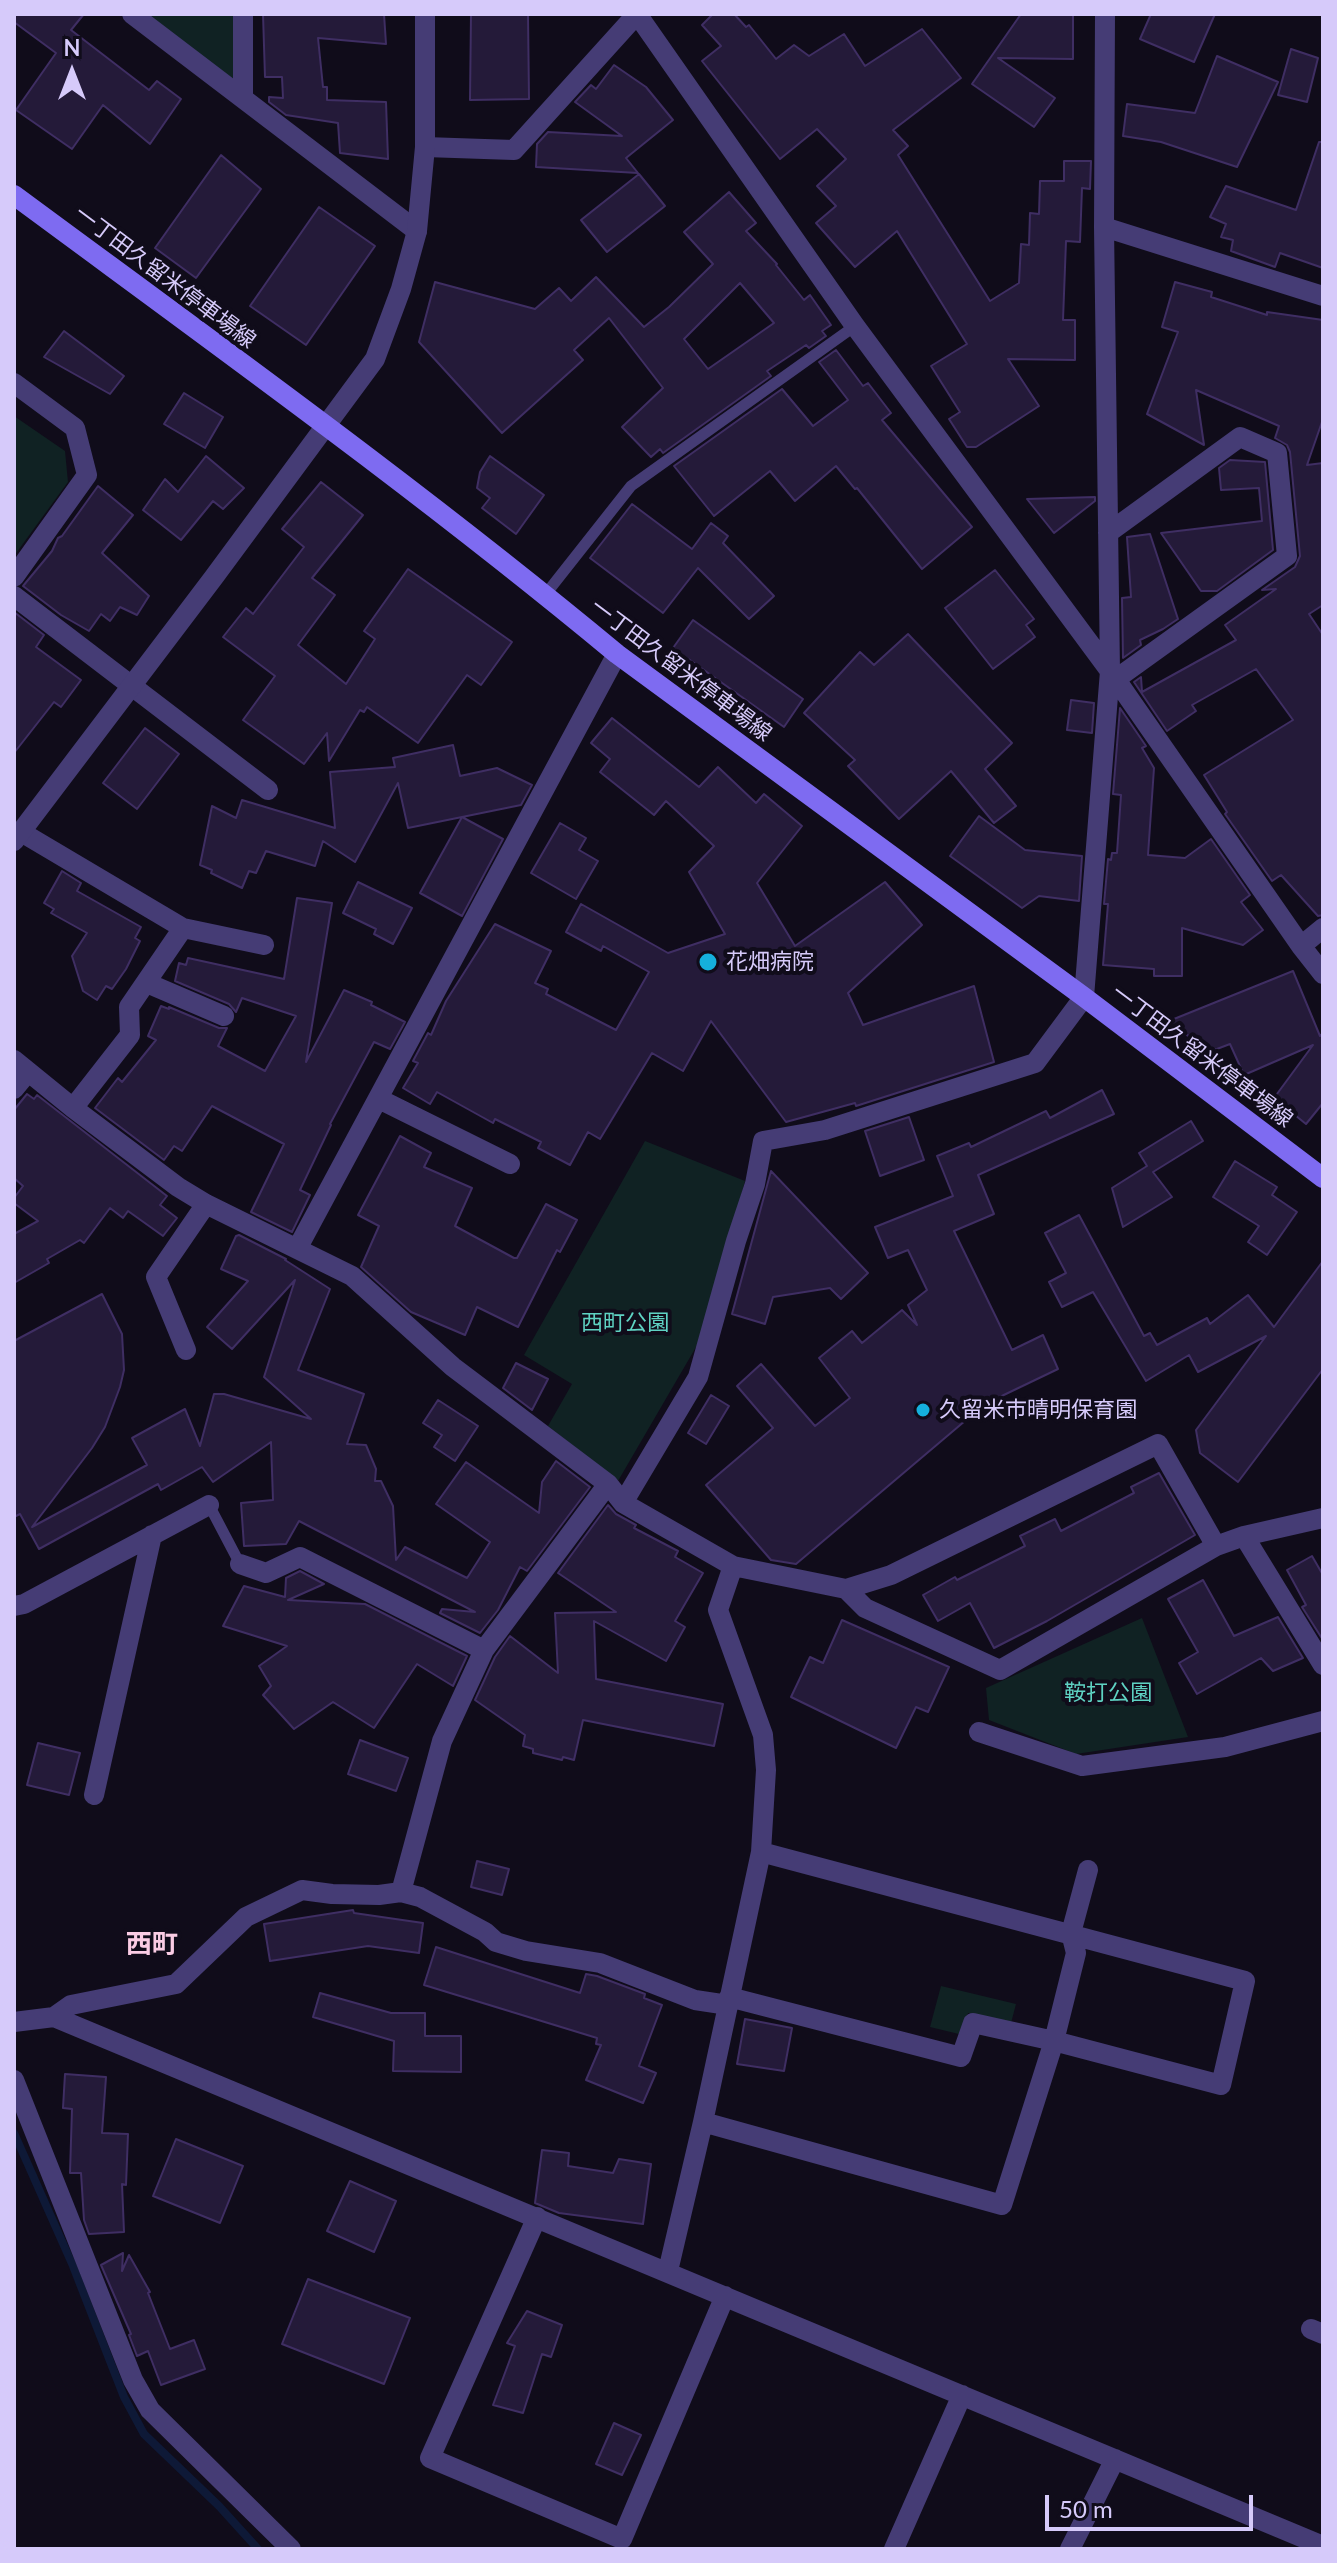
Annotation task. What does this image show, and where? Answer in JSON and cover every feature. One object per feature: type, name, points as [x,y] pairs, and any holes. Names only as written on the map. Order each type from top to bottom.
[{"type":"main road","name":"一丁田久留米停車場線","points":[[14,195],[325,425],[617,654],[1084,997],[1323,1178]]},
{"type":"street","points":[[132,14],[417,231]]},
{"type":"street","points":[[243,14],[243,97]]},
{"type":"street","points":[[264,945],[183,928],[18,836],[375,359],[401,289],[417,231],[425,147],[425,14]]},
{"type":"street","points":[[425,147],[514,150],[637,14],[855,326],[1113,675],[1323,974]]},
{"type":"street","points":[[623,1503],[698,1377],[755,1184],[763,1141],[825,1130],[1035,1063],[1084,997],[1113,675],[1104,227],[1105,14]]},
{"type":"street","points":[[1104,227],[1323,296]]},
{"type":"street","points":[[14,383],[75,428],[87,475],[14,577]]},
{"type":"street","points":[[1108,533],[1240,437],[1277,453],[1287,556],[1113,675]]},
{"type":"street","points":[[14,596],[268,790]]},
{"type":"street","points":[[297,1249],[617,654]]},
{"type":"street","points":[[73,1108],[130,1035],[129,1007],[183,928]]},
{"type":"street","points":[[1301,946],[1323,928]]},
{"type":"street","points":[[147,983],[224,1016]]},
{"type":"street","points":[[14,1089],[21,1066],[178,1187],[352,1276],[453,1367],[608,1484],[623,1503],[733,1566],[846,1589],[891,1575],[1158,1444],[1216,1546]]},
{"type":"street","points":[[379,1099],[510,1164]]},
{"type":"street","points":[[186,1350],[156,1277],[206,1204]]},
{"type":"street","points":[[401,1892],[442,1741],[484,1650],[608,1484]]},
{"type":"street","points":[[14,1606],[24,1604],[209,1505]]},
{"type":"street","points":[[846,1589],[865,1608],[1000,1670],[1216,1546],[1244,1536],[1323,1518]]},
{"type":"street","points":[[94,1795],[152,1535]]},
{"type":"street","points":[[1244,1536],[1323,1665]]},
{"type":"street","points":[[240,1564],[266,1573],[300,1557],[484,1650]]},
{"type":"street","points":[[668,2271],[761,1852],[766,1770],[763,1735],[718,1610],[733,1566]]},
{"type":"street","points":[[979,1732],[1082,1766],[1225,1747],[1323,1721]]},
{"type":"street","points":[[14,2022],[54,2017],[71,2005],[176,1984],[246,1917],[302,1890],[348,1895],[401,1892],[420,1897],[485,1932],[496,1942],[526,1951],[600,1963],[695,2000],[728,2001],[961,2057],[973,2023],[1221,2085],[1245,1981],[761,1852]]},
{"type":"street","points":[[703,2122],[1002,2205],[1054,2041],[1076,1953],[1071,1933],[1088,1870]]},
{"type":"street","points":[[54,2017],[1323,2546]]},
{"type":"street","points":[[14,2080],[133,2380],[150,2410],[291,2549]]},
{"type":"street","points":[[537,2217],[430,2458],[622,2539],[725,2296]]},
{"type":"street","points":[[894,2549],[962,2395]]},
{"type":"street","points":[[1070,2549],[1115,2459]]},
{"type":"lane","points":[[545,595],[631,486],[855,326]]},
{"type":"lane","points":[[209,1505],[240,1564]]},
{"type":"green space","points":[[145,14],[233,14],[233,79]]},
{"type":"green space","points":[[14,416],[65,451],[68,482],[14,556]]},
{"type":"green space","name":"西町公園","points":[[645,1141],[745,1181],[703,1335],[618,1481],[548,1426],[572,1384],[524,1355]]},
{"type":"green space","name":"鞍打公園","points":[[1142,1618],[1188,1737],[1076,1754],[989,1720],[986,1688]]},
{"type":"green space","points":[[941,1986],[1016,2004],[1011,2023],[968,2013],[963,2035],[930,2027]]},
{"type":"building","points":[[14,14],[84,14],[71,30],[149,90],[157,81],[181,99],[150,144],[103,105],[72,149],[16,110],[56,53],[14,22]]},
{"type":"building","points":[[263,14],[384,14],[386,44],[318,38],[327,100],[386,102],[388,159],[340,153],[338,123],[286,115],[269,102],[269,97],[283,98],[282,77],[265,77]]},
{"type":"building","points":[[471,14],[528,14],[529,99],[470,100]]},
{"type":"building","points":[[713,14],[734,14],[746,27],[749,25],[776,59],[794,45],[809,56],[844,34],[865,66],[922,29],[961,78],[893,130],[908,146],[898,155],[990,301],[1019,283],[1021,244],[1029,245],[1030,213],[1039,214],[1040,181],[1064,181],[1064,161],[1091,161],[1090,189],[1082,188],[1080,242],[1066,241],[1063,320],[1075,320],[1075,360],[1008,359],[1039,406],[976,447],[967,447],[949,419],[960,412],[931,366],[967,344],[897,231],[855,267],[816,223],[836,206],[817,186],[846,159],[817,129],[780,159],[702,61],[721,46],[702,25]]},
{"type":"building","points":[[1021,14],[1073,14],[1073,59],[998,58],[1055,98],[1034,127],[972,84]]},
{"type":"building","points":[[1151,14],[1215,14],[1194,62],[1140,39]]},
{"type":"building","points":[[1291,49],[1318,58],[1307,102],[1278,95]]},
{"type":"building","points":[[1217,56],[1278,82],[1237,167],[1161,142],[1123,136],[1127,104],[1195,113]]},
{"type":"building","points":[[614,65],[646,87],[673,120],[626,158],[638,173],[536,167],[537,144],[548,132],[622,136],[575,102],[591,85],[596,89]]},
{"type":"building","points":[[1319,142],[1323,142],[1323,268],[1280,253],[1275,267],[1231,251],[1233,240],[1221,237],[1226,224],[1210,217],[1226,186],[1296,210]]},
{"type":"building","points":[[221,155],[261,189],[196,278],[155,248]]},
{"type":"building","points":[[639,174],[665,206],[607,252],[581,220]]},
{"type":"building","points":[[729,192],[756,223],[746,231],[777,264],[804,300],[810,295],[831,325],[822,331],[826,336],[809,348],[806,345],[767,371],[771,376],[663,453],[660,449],[651,457],[622,427],[663,388],[609,318],[574,350],[583,360],[502,433],[419,342],[435,282],[535,309],[559,288],[571,301],[596,277],[644,327],[713,264],[684,232]],"holes":[[[740,283],[774,323],[708,369],[684,339]]]},
{"type":"building","points":[[319,207],[375,246],[306,345],[250,306]]},
{"type":"building","points":[[1175,282],[1212,292],[1211,297],[1267,315],[1267,312],[1323,320],[1323,419],[1307,465],[1323,463],[1323,605],[1309,614],[1323,635],[1323,915],[1318,916],[1281,875],[1272,881],[1225,814],[1227,812],[1204,775],[1293,720],[1256,669],[1192,705],[1196,711],[1167,731],[1134,682],[1141,677],[1142,692],[1236,640],[1225,625],[1276,589],[1262,590],[1295,567],[1300,556],[1290,452],[1287,445],[1275,438],[1279,426],[1196,390],[1204,445],[1147,414],[1178,332],[1162,327]]},
{"type":"building","points":[[64,331],[124,376],[110,394],[44,357]]},
{"type":"building","points":[[836,350],[863,386],[868,383],[891,413],[882,420],[972,527],[922,569],[836,466],[795,501],[770,471],[714,516],[674,466],[782,389],[813,426],[848,400],[819,362]]},
{"type":"building","points":[[184,393],[223,417],[205,448],[164,424]]},
{"type":"building","points":[[206,456],[244,488],[223,509],[213,501],[181,540],[143,510],[165,479],[178,492]]},
{"type":"building","points":[[490,456],[544,495],[516,534],[482,508],[490,498],[477,488],[480,472]]},
{"type":"building","points":[[1230,460],[1265,462],[1273,550],[1217,591],[1201,591],[1161,533],[1262,521],[1259,488],[1221,490],[1219,468]]},
{"type":"building","points":[[321,482],[363,515],[312,578],[335,595],[298,645],[346,684],[375,639],[364,631],[408,569],[512,642],[481,685],[467,675],[418,743],[367,707],[364,712],[360,710],[329,761],[327,733],[304,764],[243,720],[275,676],[223,637],[246,608],[253,614],[304,547],[282,529]]},
{"type":"building","points":[[98,486],[133,515],[102,553],[149,596],[137,615],[120,607],[110,621],[101,614],[89,631],[61,615],[23,586]]},
{"type":"building","points":[[1095,497],[1095,501],[1054,533],[1027,499]]},
{"type":"building","points":[[632,504],[692,549],[711,523],[728,536],[723,543],[774,596],[749,619],[698,568],[663,613],[590,558]]},
{"type":"building","points":[[1150,534],[1178,619],[1140,640],[1141,645],[1123,658],[1122,598],[1131,597],[1127,537]]},
{"type":"building","points":[[995,570],[1034,619],[1026,625],[1035,637],[993,669],[945,608]]},
{"type":"building","points":[[14,612],[44,635],[36,647],[81,680],[61,707],[54,702],[14,753]]},
{"type":"building","points":[[693,620],[803,699],[784,727],[673,648]]},
{"type":"building","points":[[908,634],[1012,743],[985,769],[1016,806],[994,823],[951,771],[899,819],[848,766],[855,760],[804,713],[860,652],[874,665]]},
{"type":"building","points":[[1071,700],[1094,703],[1092,733],[1067,730]]},
{"type":"building","points":[[1120,708],[1146,746],[1142,748],[1154,768],[1148,855],[1185,858],[1211,839],[1250,895],[1241,902],[1263,930],[1243,945],[1182,928],[1182,976],[1154,976],[1154,969],[1103,965],[1108,859],[1111,860],[1112,853],[1117,853],[1121,795],[1113,794]]},
{"type":"building","points":[[612,718],[699,787],[718,767],[756,803],[764,794],[802,826],[757,883],[795,946],[885,882],[922,925],[848,993],[863,1025],[974,986],[994,1062],[856,1106],[855,1103],[786,1122],[711,1021],[683,1071],[652,1053],[600,1139],[588,1132],[570,1165],[538,1148],[541,1142],[495,1119],[493,1123],[437,1092],[430,1104],[403,1088],[418,1063],[413,1061],[428,1033],[431,1035],[446,1001],[495,924],[551,951],[535,983],[548,989],[546,994],[616,1030],[649,972],[603,946],[601,951],[566,932],[581,904],[668,953],[725,934],[689,872],[714,846],[666,801],[654,815],[600,772],[610,759],[591,743]]},
{"type":"building","points":[[145,728],[179,754],[137,809],[103,783]]},
{"type":"building","points":[[453,745],[460,776],[497,768],[532,785],[521,805],[408,828],[398,783],[355,862],[323,841],[315,866],[266,851],[256,873],[249,871],[242,888],[200,865],[212,806],[236,818],[242,800],[335,828],[330,772],[395,767],[393,758]]},
{"type":"building","points":[[979,816],[1025,850],[1082,856],[1079,901],[1039,896],[1022,908],[950,856]]},
{"type":"building","points":[[462,817],[503,839],[462,916],[420,893]]},
{"type":"building","points":[[560,823],[586,838],[579,850],[598,861],[576,899],[531,873]]},
{"type":"building","points":[[62,871],[81,883],[77,891],[141,927],[135,938],[140,941],[126,969],[112,989],[106,986],[97,1000],[83,991],[72,956],[87,933],[51,913],[54,909],[44,903]]},
{"type":"building","points":[[358,882],[412,908],[393,944],[374,934],[376,929],[343,913]]},
{"type":"building","points":[[297,898],[332,903],[306,1062],[344,990],[405,1022],[390,1049],[374,1042],[330,1124],[300,1190],[310,1195],[292,1232],[251,1212],[284,1144],[212,1106],[182,1151],[174,1146],[164,1160],[95,1108],[118,1078],[122,1082],[156,1040],[148,1036],[161,1006],[219,1028],[227,1028],[218,1046],[265,1071],[296,1016],[242,998],[236,1012],[229,1004],[175,981],[179,963],[186,965],[188,958],[284,979]]},
{"type":"building","points":[[1293,971],[1320,1036],[1323,1033],[1323,1103],[1306,1124],[1274,1098],[1313,1045],[1244,1075],[1230,1044],[1209,1052],[1192,1034],[1188,1036],[1169,1021]]},
{"type":"building","points":[[1102,1090],[1114,1114],[978,1175],[994,1214],[954,1231],[1012,1350],[1043,1335],[1058,1369],[985,1404],[796,1564],[771,1560],[706,1485],[773,1428],[737,1386],[761,1364],[815,1426],[850,1398],[819,1358],[852,1331],[862,1343],[902,1310],[917,1325],[908,1305],[927,1290],[908,1250],[888,1258],[875,1227],[953,1196],[937,1156],[969,1143],[971,1147],[1046,1111],[1050,1118]]},
{"type":"building","points":[[27,1094],[34,1099],[37,1095],[167,1196],[160,1205],[177,1218],[163,1236],[128,1211],[123,1218],[110,1208],[84,1243],[80,1240],[14,1283],[14,1234],[38,1221],[14,1203],[23,1186],[14,1178],[14,1110]]},
{"type":"building","points":[[909,1117],[924,1160],[880,1176],[865,1131]]},
{"type":"building","points":[[1191,1121],[1203,1141],[1153,1172],[1172,1197],[1123,1227],[1112,1188],[1147,1166],[1139,1153]]},
{"type":"building","points":[[400,1136],[431,1153],[424,1167],[472,1188],[455,1226],[514,1258],[517,1258],[546,1204],[577,1220],[560,1252],[557,1250],[518,1327],[477,1307],[465,1335],[411,1312],[361,1267],[379,1226],[358,1215]]},
{"type":"building","points":[[1235,1161],[1277,1187],[1272,1195],[1297,1212],[1267,1255],[1248,1242],[1259,1226],[1213,1197]]},
{"type":"building","points":[[771,1171],[868,1273],[841,1299],[830,1288],[773,1297],[765,1324],[732,1314]]},
{"type":"building","points":[[1079,1215],[1144,1336],[1150,1333],[1157,1345],[1207,1318],[1210,1324],[1248,1295],[1274,1327],[1323,1261],[1323,1369],[1238,1482],[1200,1453],[1196,1430],[1266,1336],[1198,1372],[1189,1355],[1146,1381],[1093,1292],[1062,1307],[1049,1282],[1066,1273],[1045,1233]]},
{"type":"building","points":[[239,1235],[286,1259],[330,1289],[298,1370],[364,1394],[347,1444],[366,1445],[376,1469],[375,1481],[381,1481],[393,1506],[396,1560],[405,1547],[467,1578],[490,1542],[436,1504],[466,1462],[539,1513],[542,1482],[556,1461],[590,1487],[527,1571],[520,1567],[498,1610],[480,1633],[440,1613],[442,1609],[475,1612],[299,1521],[286,1544],[244,1546],[241,1503],[273,1500],[271,1442],[213,1482],[202,1467],[161,1490],[158,1484],[39,1549],[20,1514],[14,1517],[14,1341],[102,1294],[122,1334],[124,1370],[120,1387],[105,1427],[92,1448],[32,1527],[147,1465],[132,1438],[185,1409],[200,1446],[214,1394],[224,1394],[311,1419],[264,1377],[295,1280],[232,1349],[207,1327],[248,1281],[221,1269]]},
{"type":"building","points":[[516,1363],[548,1379],[532,1410],[503,1388]]},
{"type":"building","points":[[711,1395],[729,1406],[706,1444],[688,1433]]},
{"type":"building","points":[[438,1400],[478,1426],[455,1461],[434,1447],[442,1435],[423,1423]]},
{"type":"building","points":[[1159,1473],[1195,1535],[1047,1621],[994,1648],[970,1603],[938,1621],[923,1595],[1025,1546],[1020,1536],[1055,1519],[1061,1531],[1134,1493],[1131,1487]]},
{"type":"building","points":[[608,1505],[616,1514],[636,1525],[634,1528],[678,1551],[675,1557],[703,1573],[675,1621],[685,1627],[666,1661],[594,1621],[596,1679],[723,1704],[714,1746],[583,1720],[574,1760],[563,1757],[562,1760],[533,1753],[533,1749],[523,1746],[525,1735],[475,1700],[495,1657],[510,1636],[558,1673],[555,1613],[616,1612],[558,1573]]},
{"type":"building","points":[[1312,1556],[1323,1575],[1323,1640],[1302,1607],[1306,1605],[1287,1570]]},
{"type":"building","points":[[300,1571],[324,1584],[288,1600],[365,1604],[467,1656],[453,1686],[417,1664],[374,1728],[333,1702],[294,1729],[263,1695],[271,1686],[259,1666],[287,1646],[223,1626],[244,1586],[285,1597],[286,1578]]},
{"type":"building","points":[[1203,1580],[1234,1636],[1278,1617],[1303,1658],[1273,1671],[1261,1658],[1197,1694],[1179,1663],[1198,1652],[1168,1599]]},
{"type":"building","points":[[842,1620],[949,1667],[928,1712],[916,1707],[896,1748],[791,1697],[810,1657],[823,1663]]},
{"type":"building","points":[[360,1740],[408,1758],[396,1791],[348,1774]]},
{"type":"building","points":[[38,1743],[80,1753],[69,1795],[27,1785]]},
{"type":"building","points":[[477,1861],[509,1869],[502,1895],[471,1887]]},
{"type":"building","points":[[353,1910],[354,1913],[423,1923],[419,1953],[368,1946],[270,1961],[264,1924]]},
{"type":"building","points":[[436,1947],[580,1993],[586,1974],[597,1976],[645,1994],[644,1998],[662,2005],[639,2066],[656,2073],[643,2103],[586,2080],[601,2045],[596,2044],[597,2038],[424,1985]]},
{"type":"building","points":[[320,1993],[391,2013],[425,2013],[425,2036],[461,2036],[461,2072],[393,2071],[394,2041],[313,2017]]},
{"type":"building","points":[[745,2019],[792,2028],[784,2071],[737,2064]]},
{"type":"building","points":[[65,2074],[106,2077],[102,2133],[128,2134],[126,2185],[122,2184],[124,2232],[89,2234],[84,2220],[81,2173],[70,2173],[72,2109],[63,2108]]},
{"type":"building","points":[[176,2139],[243,2166],[220,2223],[153,2196]]},
{"type":"building","points":[[542,2150],[569,2153],[568,2166],[613,2173],[619,2159],[651,2164],[643,2224],[559,2213],[535,2203]]},
{"type":"building","points":[[350,2181],[396,2201],[374,2252],[327,2231]]},
{"type":"building","points":[[123,2253],[122,2271],[129,2255],[150,2292],[170,2349],[194,2340],[205,2369],[161,2385],[148,2351],[137,2356],[131,2334],[101,2265]]},
{"type":"building","points":[[308,2279],[410,2318],[384,2384],[282,2344]]},
{"type":"building","points":[[527,2311],[562,2325],[551,2357],[542,2354],[523,2413],[493,2405],[515,2346],[507,2343]]},
{"type":"building","points":[[614,2423],[641,2435],[622,2475],[596,2464]]},
{"type":"waterway","points":[[14,2133],[73,2266],[124,2397],[144,2434],[219,2506],[258,2549]]},
{"type":"place","name":"花畑病院","points":[[708,962]]},
{"type":"place","name":"久留米市晴明保育園","points":[[923,1410]]},
{"type":"district","name":"西町","points":[[152,1945]]}]
